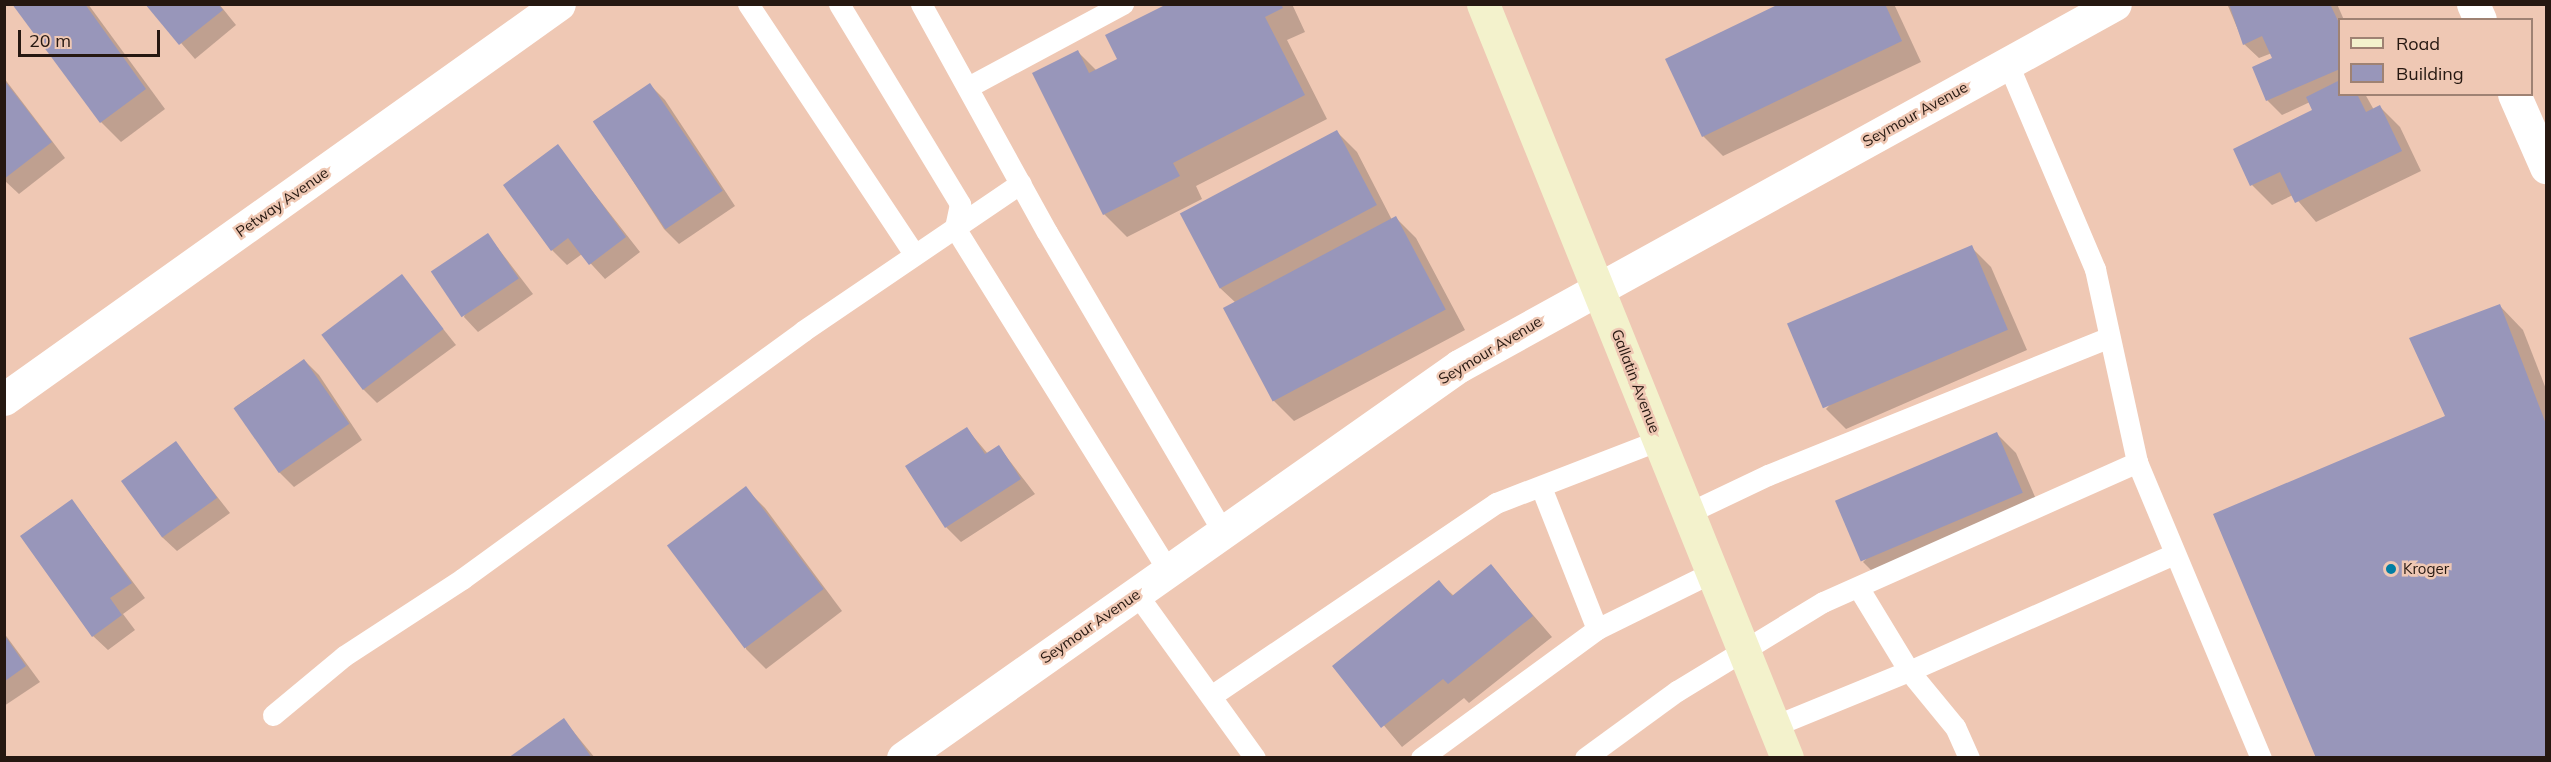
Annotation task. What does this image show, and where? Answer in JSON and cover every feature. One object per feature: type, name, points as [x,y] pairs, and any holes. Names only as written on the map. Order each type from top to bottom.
[{"type":"main road","name":"Gallatin Avenue","points":[[1483,4],[1599,286],[1711,573],[1744,648],[1787,758]]},
{"type":"street","name":"Petway Avenue","points":[[4,399],[559,4]]},
{"type":"street","points":[[2473,4],[2479,18]]},
{"type":"street","name":"Seymour Avenue","points":[[903,758],[1459,366],[1599,286],[2112,5]]},
{"type":"street","points":[[2515,96],[2547,167]]},
{"type":"lane","points":[[748,4],[914,254]]},
{"type":"lane","points":[[839,4],[960,204],[955,228],[1169,572]]},
{"type":"lane","points":[[921,4],[1021,183],[1223,532]]},
{"type":"lane","points":[[968,87],[1123,4]]},
{"type":"lane","points":[[2008,64],[2095,269],[2137,462],[2260,758]]},
{"type":"lane","points":[[273,715],[344,656],[462,579],[914,254],[1021,183]]},
{"type":"lane","points":[[1688,513],[1768,475],[2109,337]]},
{"type":"lane","points":[[1211,696],[1496,503],[1540,488],[1659,440]]},
{"type":"lane","points":[[1585,758],[1744,648],[1858,587],[2137,462]]},
{"type":"lane","points":[[1540,488],[1598,629]]},
{"type":"lane","points":[[1774,726],[1909,671],[2174,554]]},
{"type":"lane","points":[[1421,758],[1598,629],[1711,573]]},
{"type":"lane","points":[[1858,587],[1909,671],[1955,728],[1969,758]]},
{"type":"lane","points":[[1136,593],[1255,758]]},
{"type":"building","points":[[12,4],[85,4],[146,89],[100,123]]},
{"type":"building","points":[[145,4],[218,4],[223,10],[179,45]]},
{"type":"building","points":[[1167,4],[1281,4],[1283,8],[1265,17],[1305,95],[1173,163],[1180,176],[1103,215],[1032,73],[1078,50],[1089,73],[1117,59],[1105,35]]},
{"type":"building","points":[[1779,4],[1885,4],[1902,41],[1702,137],[1665,59]]},
{"type":"building","points":[[2229,4],[2330,4],[2338,21],[2338,70],[2266,101],[2252,67],[2272,58],[2262,36],[2243,45]]},
{"type":"building","points":[[4,80],[52,142],[4,179]]},
{"type":"building","points":[[2338,81],[2338,96],[2358,96],[2366,112],[2380,105],[2402,151],[2295,203],[2280,172],[2250,186],[2233,149],[2312,110],[2306,97]]},
{"type":"building","points":[[650,83],[723,191],[665,229],[593,122]]},
{"type":"building","points":[[1337,130],[1377,205],[1220,289],[1180,214]]},
{"type":"building","points":[[558,144],[626,237],[589,265],[568,238],[551,251],[503,185]]},
{"type":"building","points":[[1396,216],[1446,310],[1273,402],[1223,308]]},
{"type":"building","points":[[488,233],[519,279],[462,317],[431,272]]},
{"type":"building","points":[[1972,245],[2008,330],[1823,408],[1787,324]]},
{"type":"building","points":[[402,274],[444,329],[363,390],[321,335]]},
{"type":"building","name":"Kroger","points":[[2500,304],[2546,424],[2546,758],[2316,758],[2213,514],[2445,416],[2409,338]]},
{"type":"building","points":[[304,359],[349,424],[279,473],[234,408]]},
{"type":"building","points":[[967,427],[985,454],[999,445],[1021,479],[945,528],[905,466]]},
{"type":"building","points":[[1997,432],[2023,493],[1861,562],[1835,501]]},
{"type":"building","points":[[176,441],[217,498],[162,538],[121,481]]},
{"type":"building","points":[[746,486],[824,589],[745,649],[667,546]]},
{"type":"building","points":[[72,499],[132,583],[110,598],[122,615],[92,637],[20,536]]},
{"type":"building","points":[[1491,564],[1533,616],[1448,684],[1443,679],[1381,728],[1332,666],[1439,580],[1452,596]]},
{"type":"building","points":[[5,636],[26,666],[5,681]]},
{"type":"building","points":[[564,718],[592,758],[508,758]]},
{"type":"place","name":"Kroger","points":[[2391,569]]}]
